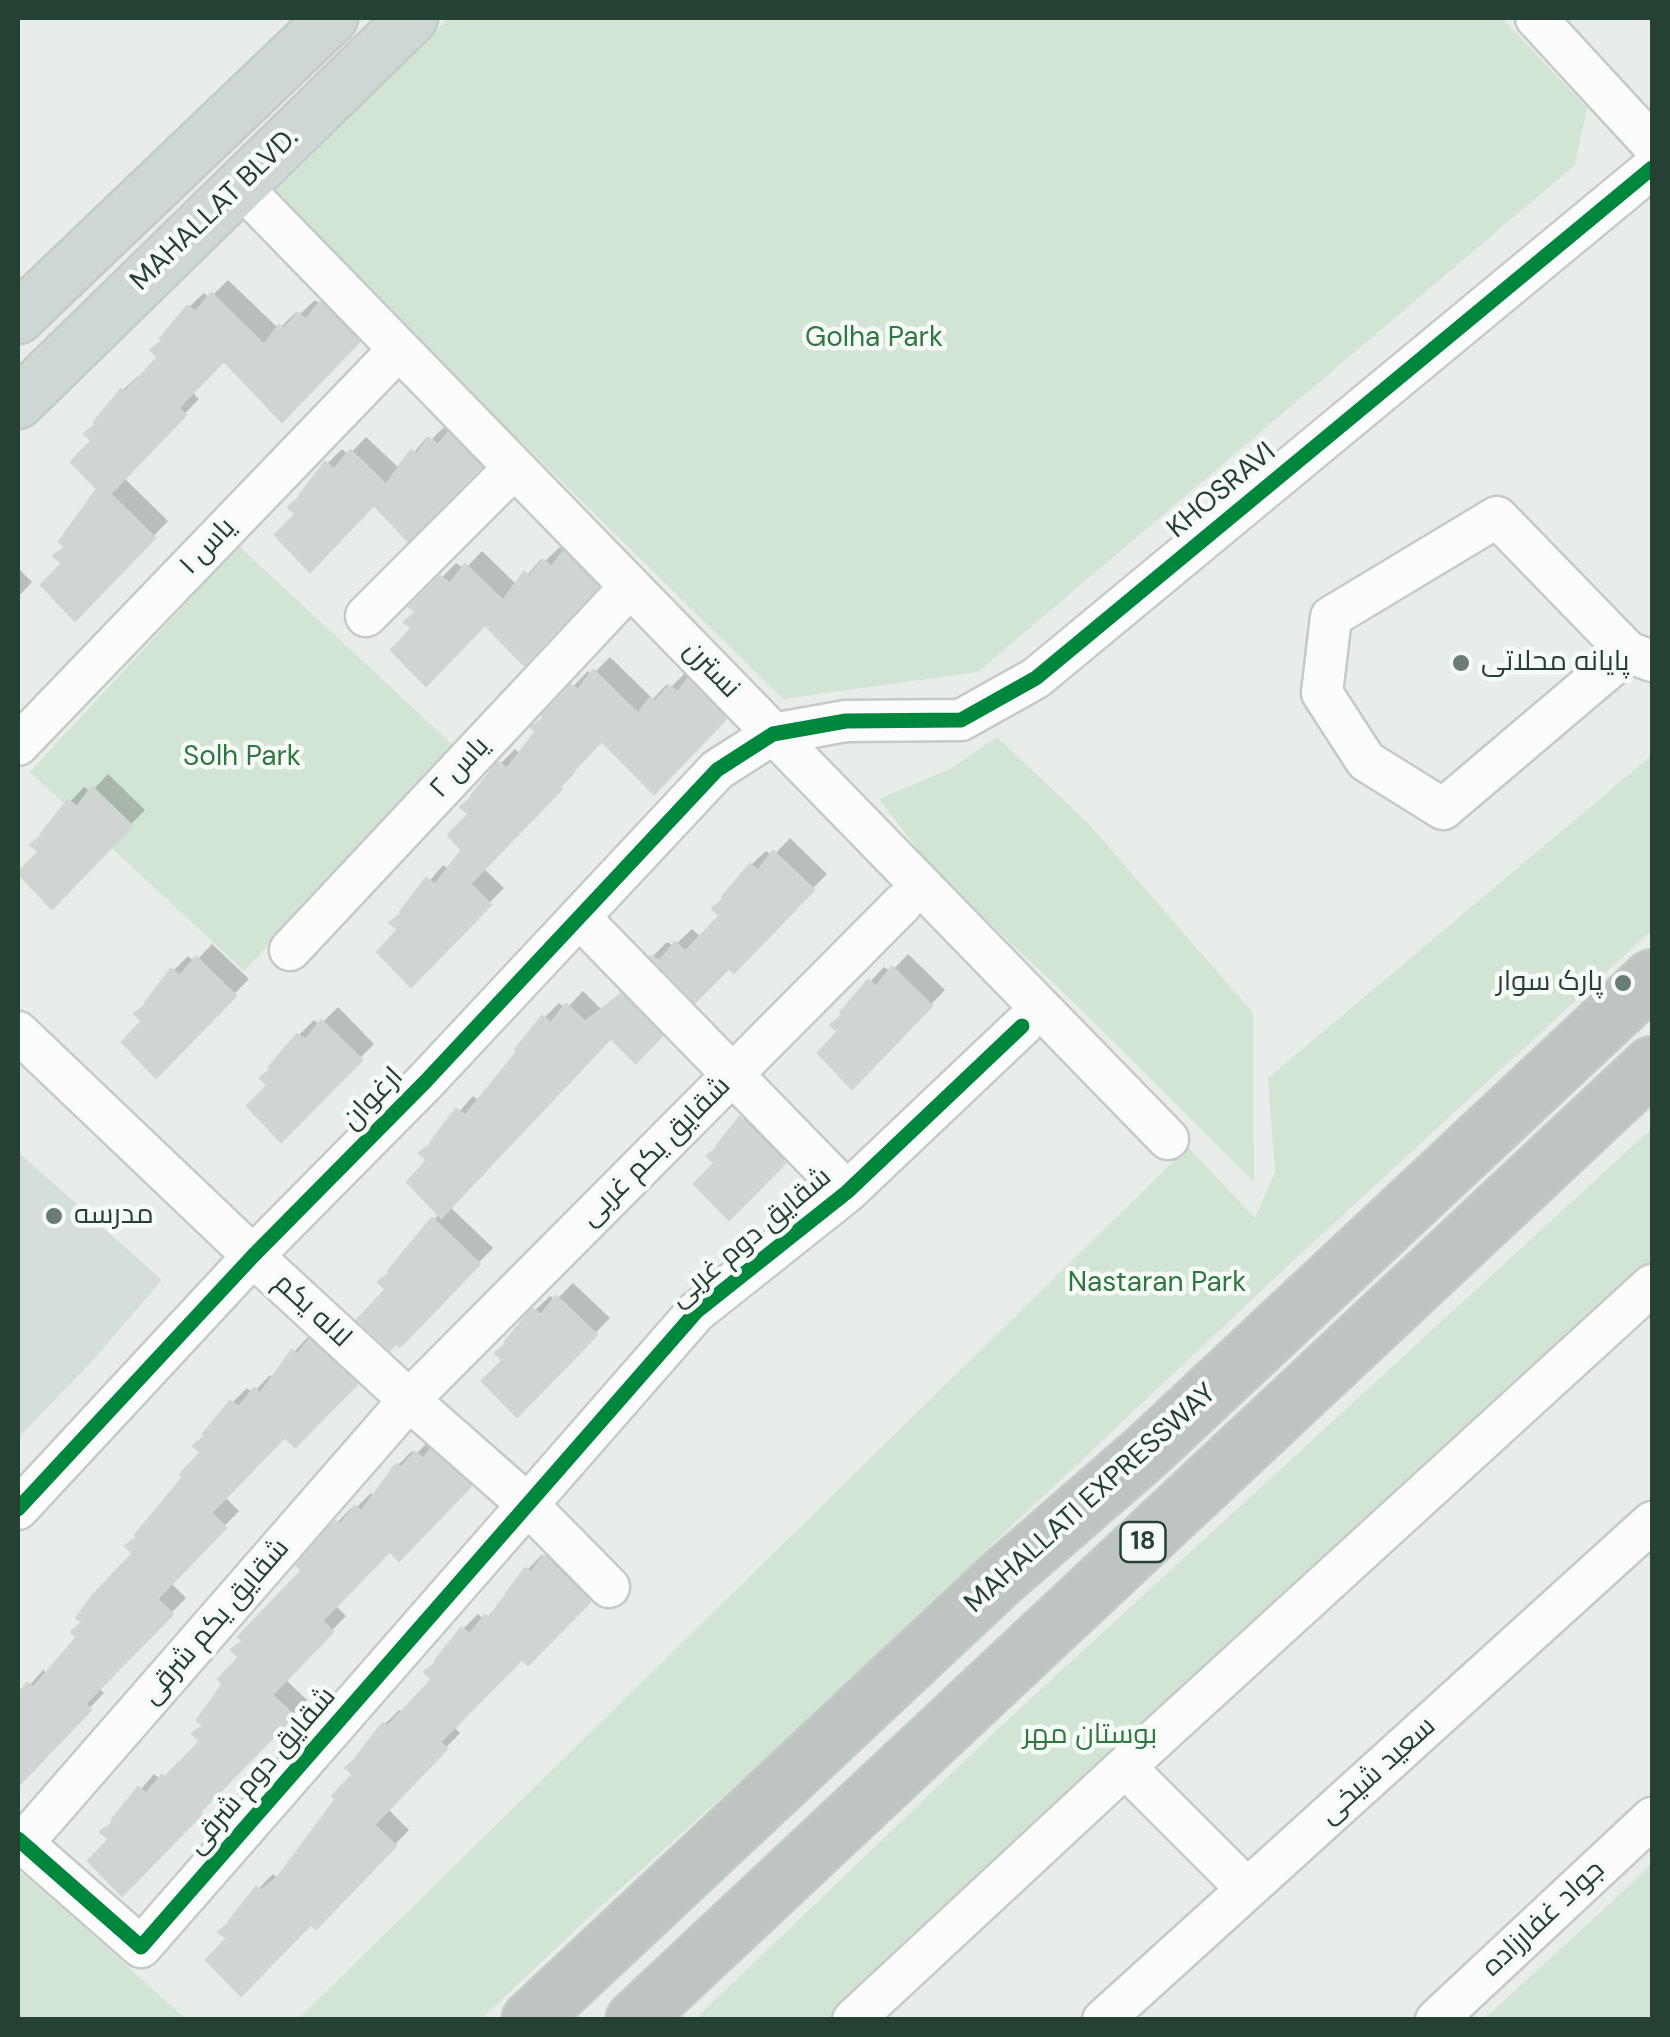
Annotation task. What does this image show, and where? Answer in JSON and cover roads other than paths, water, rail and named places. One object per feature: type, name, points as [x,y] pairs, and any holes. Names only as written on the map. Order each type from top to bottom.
[{"type":"highway","name":"MAHALLATI EXPRESSWAY","points":[[530,2020],[1000,1579],[1146,1452],[1306,1304],[1652,978]]},
{"type":"highway","name":"18","points":[[634,2020],[1652,1065]]},
{"type":"highway","points":[[1306,1304],[1291,1340],[1302,1356],[1344,1355]]},
{"type":"highway","points":[[1146,1452],[1182,1448],[1195,1463],[1188,1500]]},
{"type":"main road","name":"MAHALLAT BLVD.","points":[[18,318],[332,18]]},
{"type":"main road","name":"MAHALLAT BLVD.","points":[[18,404],[412,18]]},
{"type":"street","points":[[1536,18],[1652,144]]},
{"type":"street","name":"KHOSRAVI","points":[[773,734],[846,721],[961,720],[1036,678],[1652,168]]},
{"type":"street","name":"نسترن","points":[[255,202],[1168,1139]]},
{"type":"street","name":"یاس ۱","points":[[18,746],[398,349]]},
{"type":"street","points":[[366,616],[514,468]]},
{"type":"street","points":[[1497,516],[1640,657],[1444,809],[1366,761],[1322,693],[1331,617],[1497,516]]},
{"type":"street","name":"یاس ۲","points":[[290,950],[630,586]]},
{"type":"street","name":"ارغوان","points":[[18,1509],[253,1256],[425,1082],[717,770],[773,734]]},
{"type":"street","name":"شقایق یکم غربی","points":[[410,1400],[902,904]]},
{"type":"street","points":[[579,918],[847,1192]]},
{"type":"street","name":"شقایق دوم غربی","points":[[528,1504],[696,1312],[847,1192],[1022,1026]]},
{"type":"street","name":"لاله یکم","points":[[18,1032],[253,1256],[528,1504],[610,1586]]},
{"type":"street","points":[[854,2020],[1652,1284]]},
{"type":"street","name":"شقایق یکم شرقی","points":[[20,1841],[410,1400]]},
{"type":"street","name":"شقایق دوم شرقی","points":[[20,1841],[141,1947],[528,1504]]},
{"type":"street","name":"سعید شیخی","points":[[1103,2020],[1652,1522]]},
{"type":"street","points":[[1126,1767],[1247,1890]]},
{"type":"street","name":"جواد غفارزاده","points":[[1436,2020],[1652,1818]]},
{"type":"place","name":"پایانه محلاتی","points":[[1461,663]]},
{"type":"place","name":"پارک سوار","points":[[1623,983]]},
{"type":"place","name":"مدرسه","points":[[54,1216]]},
{"type":"park label","name":"Golha Park","points":[[874,339]]},
{"type":"park label","name":"Solh Park","points":[[242,758]]},
{"type":"park label","name":"Nastaran Park","points":[[1157,1284]]},
{"type":"park label","name":"بوستان مهر","points":[[1090,1736]]}]
